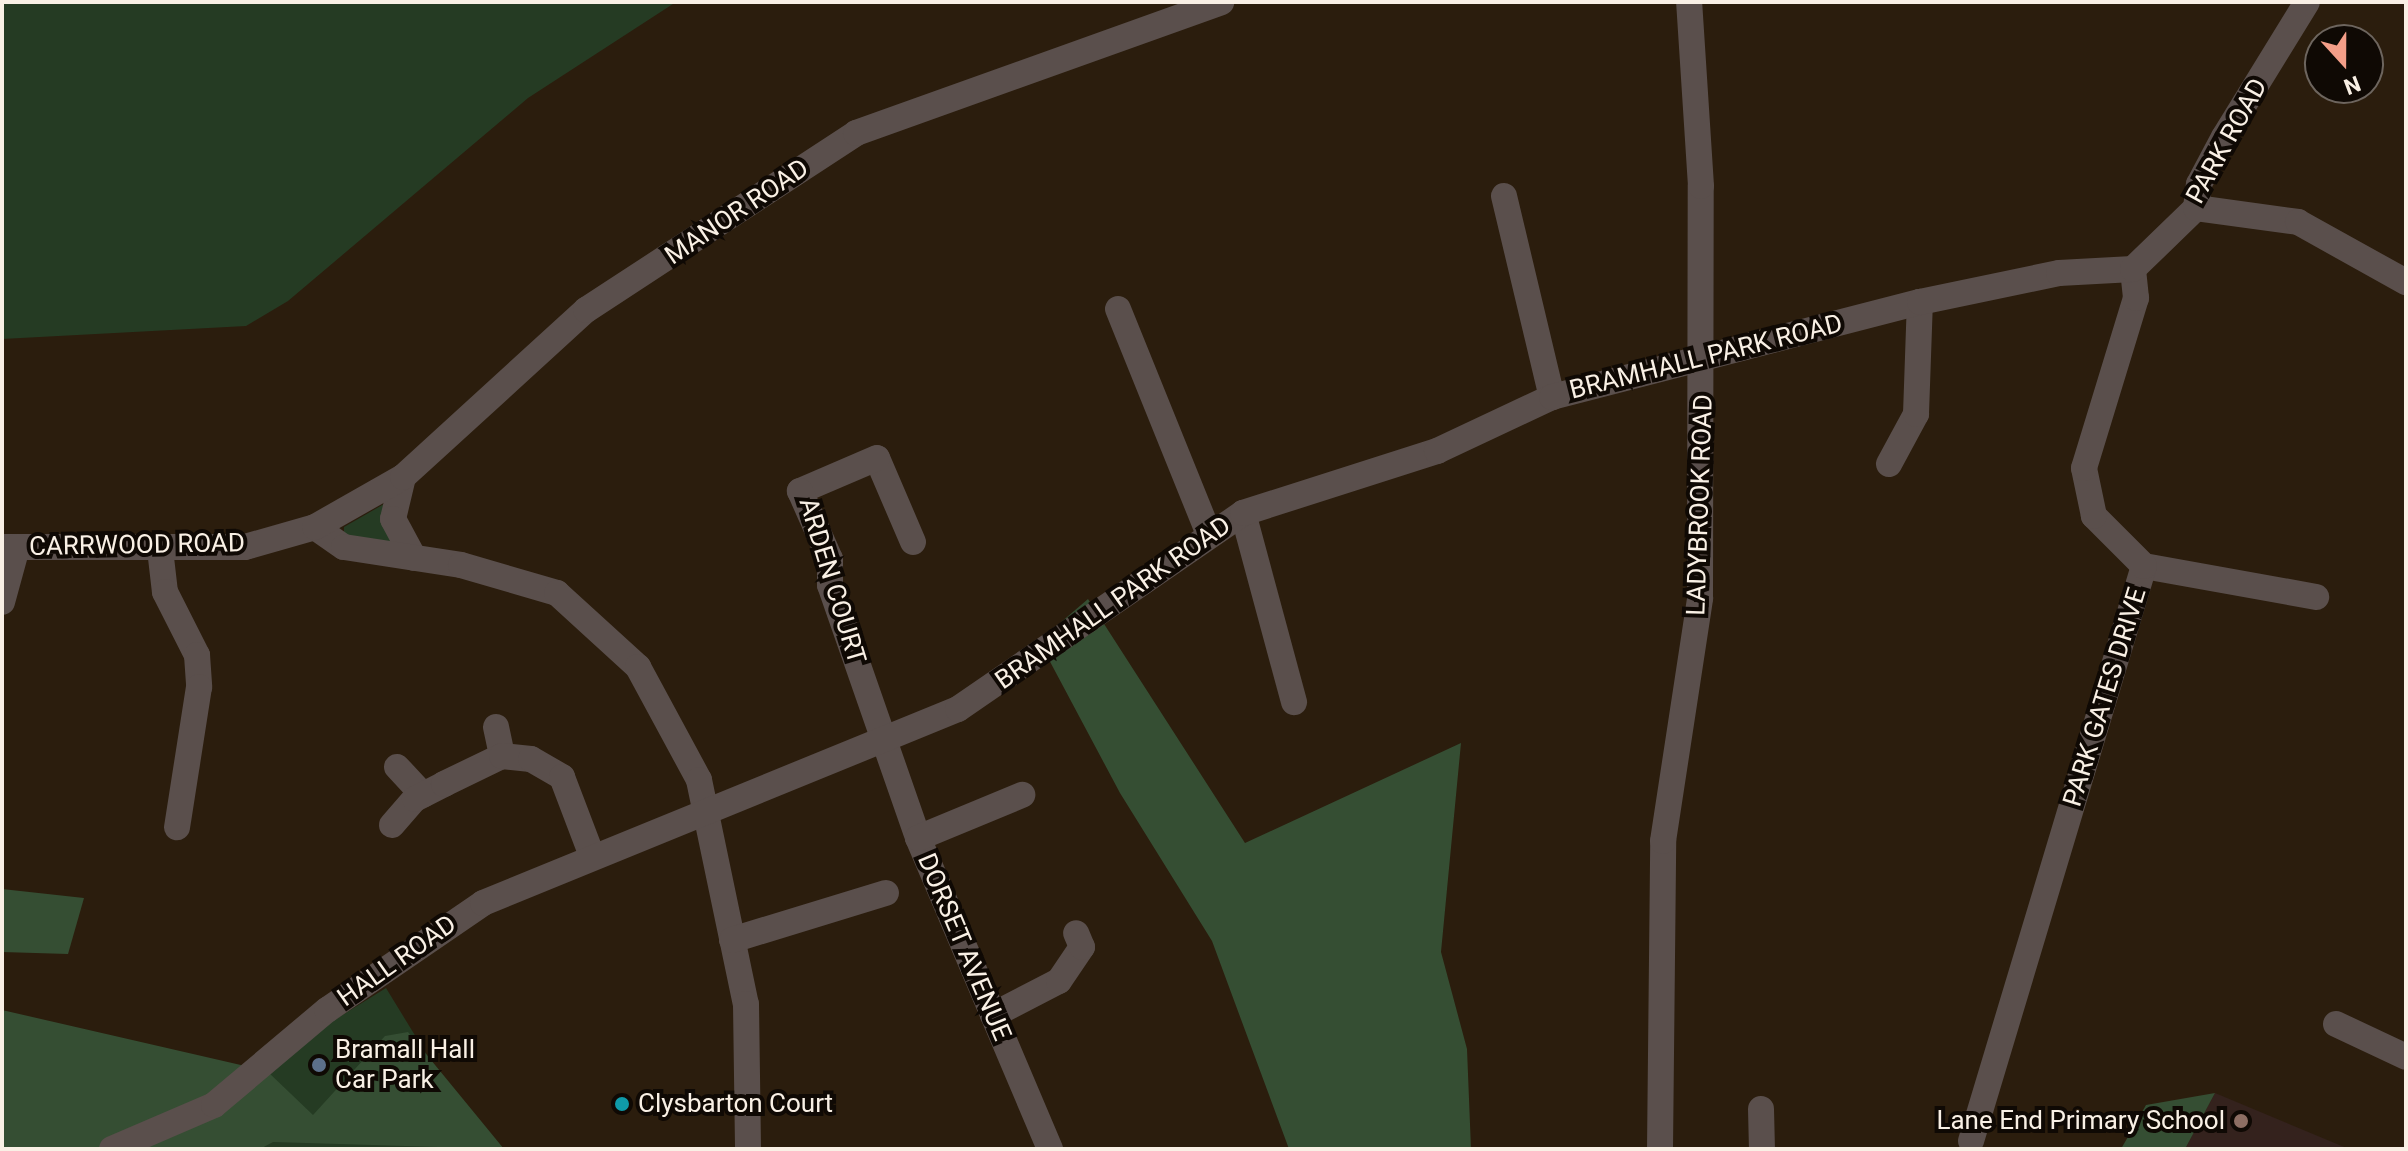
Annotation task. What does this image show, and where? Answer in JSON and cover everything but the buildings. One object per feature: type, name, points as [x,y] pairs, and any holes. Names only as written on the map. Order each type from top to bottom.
[{"type":"street","name":"MANOR ROAD","points":[[315,527],[403,477],[586,310],[856,133],[1221,2]]},
{"type":"street","name":"LADYBROOK ROAD","points":[[1660,1149],[1663,841],[1700,598],[1704,359],[1689,2]]},
{"type":"street","name":"PARK ROAD","points":[[2133,269],[2196,208],[2218,149],[2307,2]]},
{"type":"street","points":[[1504,196],[1552,397]]},
{"type":"street","points":[[2196,208],[2298,222],[2406,282]]},
{"type":"street","name":"BRAMHALL PARK ROAD","points":[[707,816],[958,709],[1243,513],[1437,451],[1552,397],[1920,302],[2059,273],[2133,269]]},
{"type":"street","name":"PARK GATES DRIVE","points":[[1971,1141],[2144,566],[2094,516],[2084,468],[2136,298],[2133,269]]},
{"type":"street","points":[[1889,464],[1916,414],[1920,302]]},
{"type":"street","points":[[1118,309],[1209,534]]},
{"type":"street","name":"ARDEN COURT","points":[[882,743],[830,585],[830,559],[800,491],[877,458],[913,542]]},
{"type":"street","points":[[403,477],[393,519],[414,558]]},
{"type":"street","points":[[1243,513],[1294,702]]},
{"type":"street","points":[[315,527],[344,547],[525,580],[586,613],[666,709],[691,758],[707,816],[746,1004],[748,1149]]},
{"type":"street","name":"CARRWOOD ROAD","points":[[9,547],[245,547],[315,527]]},
{"type":"street","points":[[2,602],[9,547]]},
{"type":"street","points":[[160,549],[165,592],[197,655],[199,687],[177,827]]},
{"type":"street","points":[[2144,566],[2316,597]]},
{"type":"street","points":[[496,727],[502,756]]},
{"type":"street","name":"DORSET AVENUE","points":[[882,743],[918,838],[1050,1149]]},
{"type":"street","points":[[392,825],[423,795],[502,756],[531,759],[562,777],[592,856]]},
{"type":"street","points":[[397,767],[423,795]]},
{"type":"street","points":[[918,838],[1022,795]]},
{"type":"street","name":"HALL ROAD","points":[[112,1149],[214,1105],[339,1002],[483,903],[592,856],[707,816]]},
{"type":"street","points":[[732,940],[886,893]]},
{"type":"street","points":[[993,1015],[1059,981],[1082,947],[1076,933]]},
{"type":"street","points":[[2336,1024],[2406,1057]]},
{"type":"street","points":[[1761,1109],[1762,1149]]},
{"type":"shaded area","name":"Lane End Primary School","points":[[2215,1093],[2349,1149],[2185,1149]]},
{"type":"green space","points":[[2,2],[676,2],[528,98],[288,301],[246,326],[2,339]]},
{"type":"green space","points":[[384,504],[392,544],[344,536],[344,527]]},
{"type":"green space","points":[[1088,599],[1245,843],[1461,743],[1441,952],[1467,1049],[1471,1149],[1289,1149],[1212,941],[1120,793],[1039,641]]},
{"type":"green space","points":[[2,889],[84,898],[68,954],[2,952]]},
{"type":"green space","points":[[386,988],[457,1104],[475,1149],[2,1149],[2,1021],[213,1095]]},
{"type":"green space","points":[[2,1010],[267,1071],[313,1115],[385,1036],[408,1032],[504,1149],[273,1142],[260,1149],[2,1149]]},
{"type":"green space","points":[[2215,1093],[2185,1149],[2121,1149],[2146,1105]]},
{"type":"place","name":"Bramall Hall Car Park","points":[[319,1065]]},
{"type":"place","name":"Clysbarton Court","points":[[622,1104]]},
{"type":"place","name":"Lane End Primary School","points":[[2241,1121]]}]
